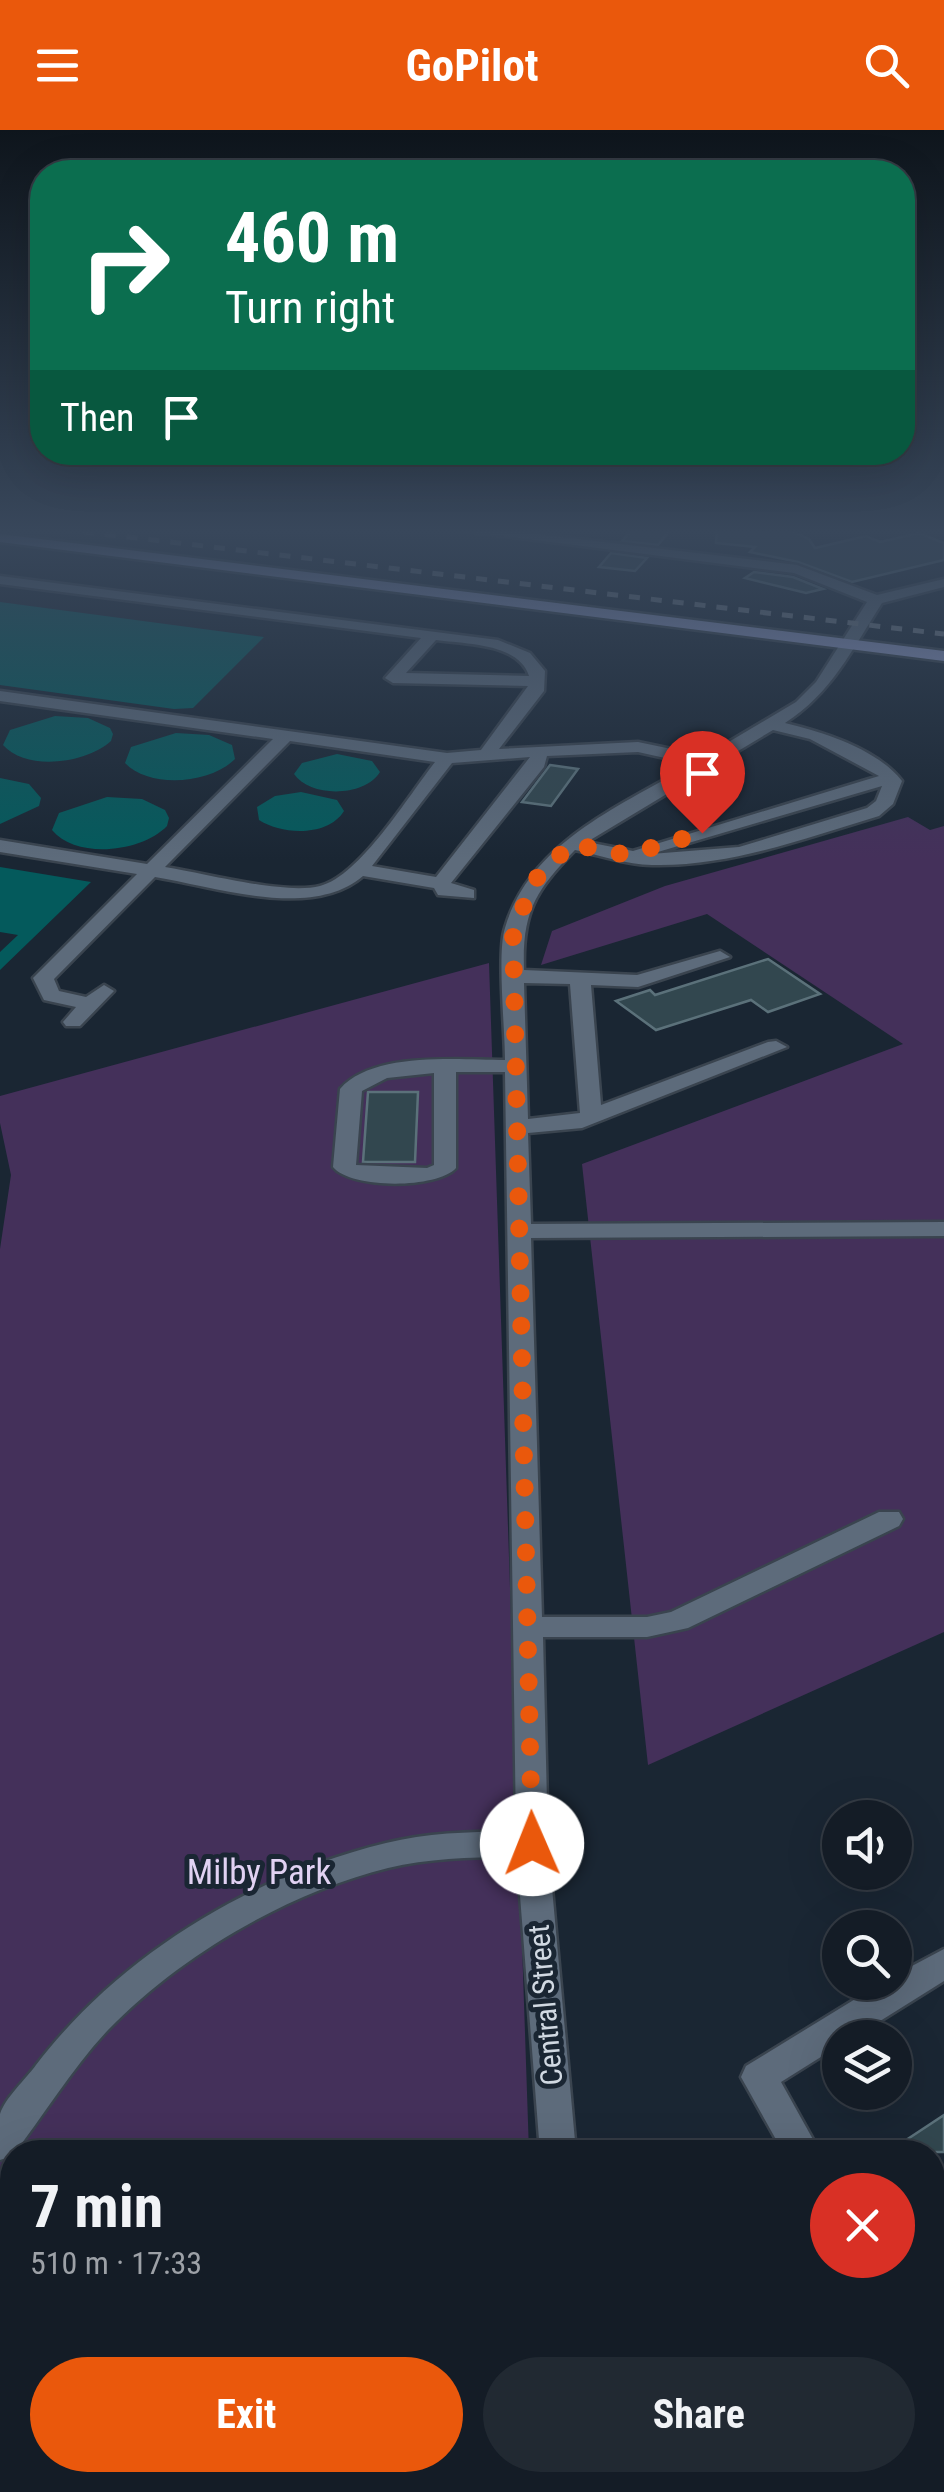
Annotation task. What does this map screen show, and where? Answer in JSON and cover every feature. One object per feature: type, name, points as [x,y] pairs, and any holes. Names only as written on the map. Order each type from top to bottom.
[{"type":"main road","points":[[818,639],[944,656]]},
{"type":"street","points":[[428,639],[393,678],[537,681]]},
{"type":"street","points":[[455,639],[514,650],[531,662],[537,681],[536,691],[488,752]]},
{"type":"street","name":"Central Street","points":[[557,2140],[532,1844],[513,931],[525,897],[571,844],[774,725],[822,685],[850,639]]},
{"type":"street","points":[[0,696],[447,758],[488,752],[638,746],[709,762]]},
{"type":"street","points":[[0,717],[22,699]]},
{"type":"street","points":[[774,725],[816,735],[890,778]]},
{"type":"street","points":[[73,1022],[98,997],[51,996],[43,978],[286,736]]},
{"type":"street","points":[[441,883],[538,763],[540,752]]},
{"type":"street","points":[[0,846],[296,894],[333,890],[359,870],[447,758]]},
{"type":"street","points":[[571,844],[649,860],[741,852],[873,812],[884,804],[890,778]]},
{"type":"street","points":[[627,855],[890,778]]},
{"type":"street","points":[[359,870],[441,883]]},
{"type":"street","points":[[441,883],[445,892],[468,894]]},
{"type":"street","points":[[513,976],[645,980],[720,957]]},
{"type":"street","points":[[580,979],[591,1117]]},
{"type":"street","points":[[516,1127],[574,1124],[776,1047]]},
{"type":"street","points":[[446,1068],[444,1168],[431,1174],[354,1174],[344,1168],[351,1090],[357,1083],[394,1070],[446,1068],[515,1066]]},
{"type":"street","points":[[520,1230],[944,1229]]},
{"type":"street","points":[[528,1628],[647,1627],[678,1621],[889,1519]]},
{"type":"street","points":[[3,2140],[68,2050],[108,2008],[154,1967],[236,1920],[308,1884],[388,1855],[461,1845],[532,1844]]},
{"type":"street","points":[[795,2140],[758,2078],[944,1963]]},
{"type":"green space","points":[[908,817],[930,830],[944,826],[944,1632],[648,1765],[582,1164],[903,1044],[707,914],[541,965],[552,931],[665,886]]},
{"type":"green space","name":"Milby Park","points":[[489,963],[529,2140],[0,2140],[0,1249],[11,1175],[0,1123],[0,1096]]},
{"type":"shaded area","points":[[0,639],[262,639],[193,708],[174,709],[0,685]]},
{"type":"shaded area","points":[[55,716],[88,718],[110,728],[111,741],[87,755],[57,761],[27,759],[3,745],[10,730]]},
{"type":"shaded area","points":[[176,733],[209,735],[232,745],[235,759],[211,774],[180,780],[149,777],[125,763],[131,747]]},
{"type":"shaded area","points":[[337,754],[372,761],[380,772],[362,786],[337,791],[312,787],[294,774],[302,763]]},
{"type":"shaded area","points":[[0,778],[29,784],[41,798],[39,806],[0,824]]},
{"type":"shaded area","points":[[301,792],[337,800],[344,811],[327,825],[304,831],[280,829],[259,820],[257,807],[275,796]]},
{"type":"shaded area","points":[[107,797],[142,799],[165,810],[167,826],[142,842],[110,849],[77,846],[52,830],[59,813]]},
{"type":"shaded area","points":[[0,867],[91,882],[0,970],[0,952],[18,935],[0,932]]},
{"type":"building","points":[[550,765],[578,769],[551,806],[522,802]]},
{"type":"building","points":[[768,959],[820,994],[768,1012],[751,1000],[656,1030],[616,1001],[650,990],[655,995]]},
{"type":"building","points":[[368,1092],[418,1092],[415,1162],[363,1162]]},
{"type":"building","points":[[944,2115],[944,2140],[906,2140]]},
{"type":"route","points":[[532,1844],[513,931],[535,880],[571,844],[627,855],[702,833]]}]
